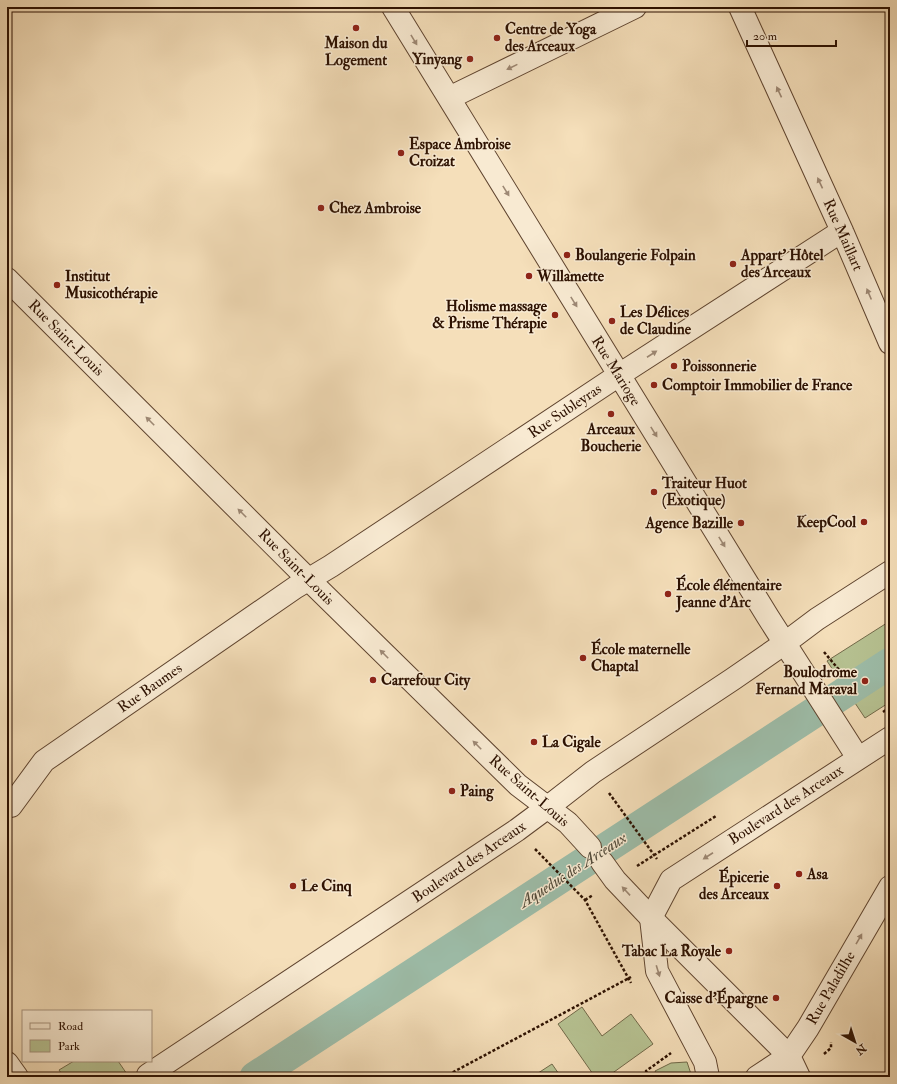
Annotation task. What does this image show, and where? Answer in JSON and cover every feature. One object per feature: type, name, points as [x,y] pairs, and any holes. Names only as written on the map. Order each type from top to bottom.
[{"type":"street","name":"Rue Marioge","points":[[393,7],[786,643]]},
{"type":"street","points":[[449,98],[635,7]]},
{"type":"street","name":"Rue Maillart","points":[[740,7],[842,231],[884,312],[890,343]]},
{"type":"street","name":"Rue Subleyras","points":[[308,579],[331,566],[619,375],[842,231]]},
{"type":"street","name":"Rue Saint-Louis","points":[[7,280],[518,785],[568,823],[596,855],[615,880],[651,918],[789,1056],[799,1077]]},
{"type":"street","name":"Boulevard des Arceaux","points":[[148,1075],[517,830],[593,772],[786,643],[817,619],[890,572]]},
{"type":"street","name":"Rue Baumes","points":[[9,809],[44,761],[308,579]]},
{"type":"street","name":"Boulevard des Arceaux","points":[[786,643],[858,758]]},
{"type":"street","name":"Boulevard des Arceaux","points":[[651,918],[671,880],[890,738]]},
{"type":"street","name":"Rue Paladilhe","points":[[757,1077],[789,1056],[808,1028],[890,887]]},
{"type":"street","points":[[651,918],[657,971],[705,1062],[708,1077]]},
{"type":"street","points":[[7,1063],[17,1077]]},
{"type":"path","points":[[593,772],[655,855]]},
{"type":"path","points":[[517,830],[585,900],[598,924]]},
{"type":"path","points":[[444,1077],[628,977]]},
{"type":"path","points":[[648,1077],[646,1071],[672,1052]]},
{"type":"green space","name":"Boulodrome Fernand Maraval","points":[[890,621],[890,702],[865,718],[827,661]]},
{"type":"green space","points":[[582,1007],[602,1036],[631,1014],[653,1044],[607,1077],[595,1077],[558,1024]]},
{"type":"green space","points":[[72,1062],[119,1062],[129,1077],[64,1077],[59,1070]]},
{"type":"green space","points":[[687,1062],[691,1074],[690,1077],[658,1077],[655,1071],[671,1063]]},
{"type":"green space","points":[[552,1064],[561,1077],[532,1077]]},
{"type":"waterway","name":"Aqueduc des Arceaux","points":[[255,1077],[890,663]]},
{"type":"place","name":"Maison du Logement","points":[[356,28]]},
{"type":"place","name":"Centre de Yoga des Arceaux","points":[[497,38]]},
{"type":"place","name":"Yinyang","points":[[470,59]]},
{"type":"place","name":"Espace Ambroise Croizat","points":[[401,153]]},
{"type":"place","name":"Chez Ambroise","points":[[321,208]]},
{"type":"place","name":"Boulangerie Folpain","points":[[567,255]]},
{"type":"place","name":"Appart' Hôtel des Arceaux","points":[[733,264]]},
{"type":"place","name":"Willamette","points":[[529,276]]},
{"type":"place","name":"Institut Musicothérapie","points":[[57,285]]},
{"type":"place","name":"Holisme massage & Prisme Thérapie","points":[[555,315]]},
{"type":"place","name":"Les Délices de Claudine","points":[[612,321]]},
{"type":"place","name":"Poissonnerie","points":[[674,366]]},
{"type":"place","name":"Comptoir Immobilier de France","points":[[654,385]]},
{"type":"place","name":"Arceaux Boucherie","points":[[611,414]]},
{"type":"place","name":"Traiteur Huot (Exotique)","points":[[654,492]]},
{"type":"place","name":"KeepCool","points":[[864,522]]},
{"type":"place","name":"Agence Bazille","points":[[741,523]]},
{"type":"place","name":"École élémentaire Jeanne d'Arc","points":[[668,594]]},
{"type":"place","name":"École maternelle Chaptal","points":[[583,658]]},
{"type":"place","name":"Carrefour City","points":[[373,680]]},
{"type":"place","name":"Boulodrome Fernand Maraval","points":[[865,681]]},
{"type":"place","name":"La Cigale","points":[[534,742]]},
{"type":"place","name":"Paing","points":[[452,791]]},
{"type":"place","name":"Asa","points":[[799,874]]},
{"type":"place","name":"Le Cinq","points":[[293,886]]},
{"type":"place","name":"Épicerie des Arceaux","points":[[777,886]]},
{"type":"place","name":"Tabac La Royale","points":[[729,951]]},
{"type":"place","name":"Caisse d'Épargne","points":[[776,998]]}]
